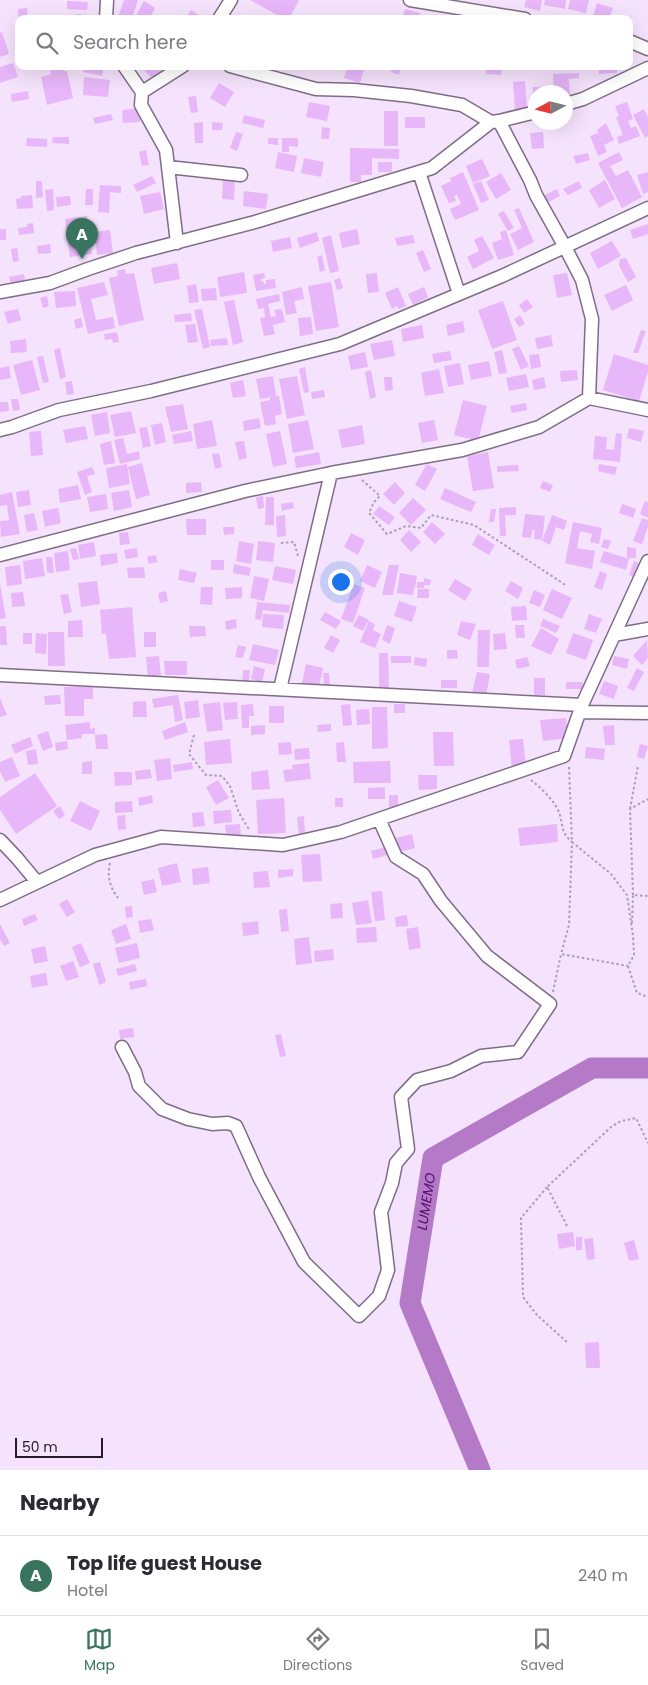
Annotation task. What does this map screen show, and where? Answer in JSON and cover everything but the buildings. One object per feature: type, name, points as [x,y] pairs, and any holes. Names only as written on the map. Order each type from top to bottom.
[{"type":"street","points":[[106,15],[107,0]]},
{"type":"street","points":[[222,15],[232,0]]},
{"type":"street","points":[[410,0],[501,15]]},
{"type":"street","points":[[633,43],[648,49]]},
{"type":"street","points":[[573,102],[648,68]]},
{"type":"street","points":[[127,70],[142,92],[141,105],[166,150],[178,243]]},
{"type":"street","points":[[142,92],[177,70]]},
{"type":"street","points":[[245,70],[316,89],[354,90],[402,95],[462,106],[495,122],[530,180],[536,195],[582,280],[592,319],[589,398]]},
{"type":"street","points":[[0,292],[50,283],[96,266],[255,222],[432,168],[495,122],[528,114]]},
{"type":"street","points":[[168,167],[241,175]]},
{"type":"street","points":[[419,172],[459,294]]},
{"type":"street","points":[[0,430],[59,410],[151,391],[340,344],[459,294],[648,208]]},
{"type":"street","points":[[0,555],[244,491],[352,469],[462,450],[539,427],[589,398],[648,410]]},
{"type":"street","points":[[280,689],[332,473]]},
{"type":"street","points":[[0,900],[95,855],[161,837],[283,844],[341,832],[564,756],[582,708],[648,561]]},
{"type":"street","points":[[614,635],[648,629]]},
{"type":"street","points":[[0,675],[280,689],[582,708],[648,714]]},
{"type":"street","points":[[122,1047],[135,1072],[139,1086],[162,1110],[188,1119],[212,1124],[228,1123],[236,1126],[258,1177],[304,1262],[359,1316],[379,1296],[388,1270],[382,1212],[392,1183],[396,1163],[408,1149],[401,1097],[417,1080],[451,1071],[481,1056],[518,1052],[550,1004],[487,956],[441,901],[423,874],[396,857],[379,819]]},
{"type":"street","points":[[0,840],[37,882]]},
{"type":"path","points":[[352,469],[380,496],[374,502],[369,513],[387,534],[406,526],[421,528],[431,515],[474,525],[567,586]]},
{"type":"path","points":[[282,543],[294,542],[299,557],[309,569]]},
{"type":"path","points":[[194,735],[189,754],[206,775],[222,776],[230,786],[238,813],[259,843]]},
{"type":"path","points":[[550,1004],[569,925],[572,842],[569,765]]},
{"type":"path","points":[[632,930],[633,896],[630,809],[638,766]]},
{"type":"path","points":[[521,771],[544,792],[558,810],[564,835],[611,874],[627,895],[634,955],[628,966],[637,993],[648,997]]},
{"type":"path","points":[[630,809],[648,799]]},
{"type":"path","points":[[112,851],[108,870],[111,890],[118,898]]},
{"type":"path","points":[[633,896],[648,896]]},
{"type":"path","points":[[561,954],[628,966]]},
{"type":"path","points":[[568,1343],[536,1315],[524,1297],[522,1218],[547,1187],[621,1121],[636,1118],[648,1143]]},
{"type":"path","points":[[547,1187],[567,1226]]},
{"type":"waterway","name":"LUMEMO","points":[[480,1470],[410,1303],[433,1158],[592,1068],[648,1068]]},
{"type":"place","name":"Top life guest House","points":[[82,259]]}]
